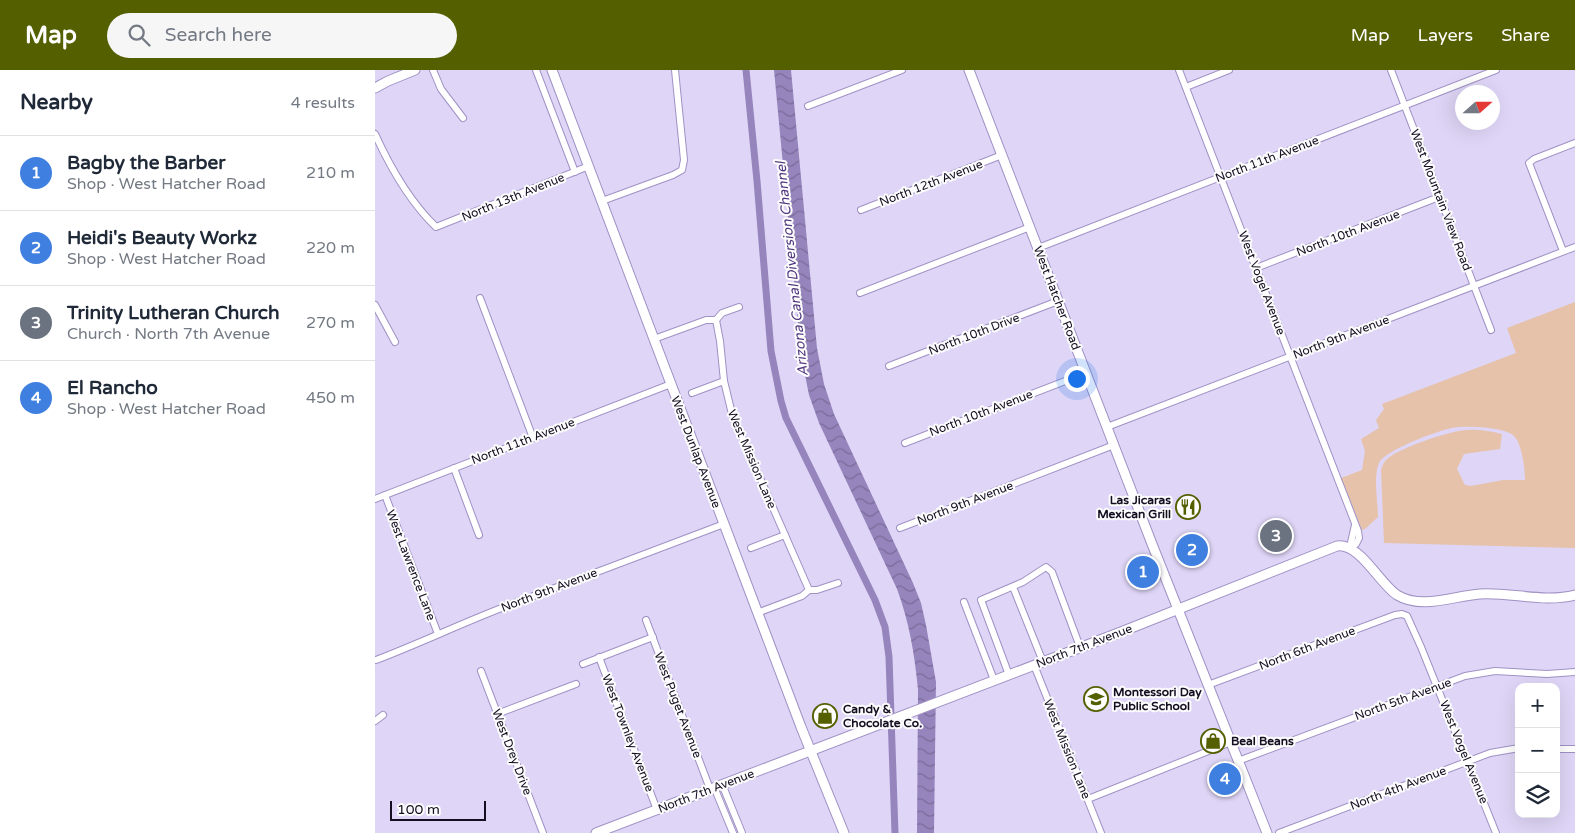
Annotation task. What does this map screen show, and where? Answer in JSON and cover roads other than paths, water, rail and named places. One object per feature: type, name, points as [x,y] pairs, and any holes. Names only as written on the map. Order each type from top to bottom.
[{"type":"main road","points":[[375,88],[388,80],[415,70]]},
{"type":"main road","name":"West Dunlap Avenue","points":[[552,70],[757,613],[844,833]]},
{"type":"main road","name":"West Hatcher Road","points":[[969,70],[1207,685],[1267,833]]},
{"type":"main road","points":[[375,82],[388,80]]},
{"type":"main road","name":"North 7th Avenue","points":[[596,833],[1043,662],[1331,548],[1341,545],[1350,547]]},
{"type":"main road","points":[[1350,547],[1385,585],[1397,595],[1416,602],[1431,602],[1481,594],[1545,598],[1575,595]]},
{"type":"main road","points":[[1565,596],[1575,590]]},
{"type":"street","points":[[433,70],[441,89],[463,118]]},
{"type":"street","points":[[536,70],[575,172]]},
{"type":"street","points":[[601,201],[673,176],[682,170],[684,160],[675,70]]},
{"type":"street","points":[[808,106],[902,70]]},
{"type":"street","name":"West Vogel Avenue","points":[[1179,70],[1355,524],[1350,547]]},
{"type":"street","points":[[1186,87],[1229,70]]},
{"type":"street","name":"West Mountain View Road","points":[[1391,70],[1491,330]]},
{"type":"street","name":"North 11th Avenue","points":[[1038,248],[1494,70]]},
{"type":"street","name":"North 13th Avenue","points":[[375,134],[397,177],[427,219],[436,227],[589,166]]},
{"type":"street","points":[[1563,251],[1529,163],[1534,159],[1575,143]]},
{"type":"street","name":"North 12th Avenue","points":[[861,210],[1002,155]]},
{"type":"street","name":"North 10th Avenue","points":[[1256,268],[1439,197]]},
{"type":"street","points":[[860,293],[1030,227]]},
{"type":"street","name":"North 9th Avenue","points":[[1107,427],[1575,247]]},
{"type":"street","points":[[480,298],[533,438]]},
{"type":"street","name":"North 10th Drive","points":[[889,366],[1058,301]]},
{"type":"street","points":[[375,305],[395,342]]},
{"type":"street","points":[[654,339],[706,320],[716,320],[723,313],[739,307]]},
{"type":"street","name":"West Mission Lane","points":[[716,320],[724,381],[736,425],[809,590]]},
{"type":"street","name":"North 10th Avenue","points":[[905,443],[1086,373]]},
{"type":"street","points":[[693,393],[724,381]]},
{"type":"street","name":"North 11th Avenue","points":[[375,499],[671,384]]},
{"type":"street","name":"North 9th Avenue","points":[[900,528],[1114,445]]},
{"type":"street","points":[[454,468],[479,535]]},
{"type":"street","name":"West Lawrence Lane","points":[[385,495],[438,634]]},
{"type":"street","name":"North 9th Avenue","points":[[377,660],[422,643],[438,634],[723,524]]},
{"type":"street","points":[[751,548],[785,535]]},
{"type":"street","points":[[1009,675],[981,600],[1013,587],[1046,567],[1052,572],[1081,647]]},
{"type":"street","points":[[757,613],[803,596],[809,590],[817,590],[838,583]]},
{"type":"street","points":[[1013,587],[1043,662]]},
{"type":"street","points":[[964,602],[994,680]]},
{"type":"street","name":"North 6th Avenue","points":[[1207,685],[1395,615],[1402,614],[1407,616]]},
{"type":"street","name":"West Vogel Avenue","points":[[1407,616],[1437,685],[1496,833]]},
{"type":"street","name":"West Puget Avenue","points":[[646,620],[716,787],[733,833]]},
{"type":"street","points":[[583,664],[653,637]]},
{"type":"street","name":"West Townley Avenue","points":[[599,657],[657,810]]},
{"type":"street","name":"West Mission Lane","points":[[1034,665],[1101,833]]},
{"type":"street","name":"West Drey Drive","points":[[481,671],[543,833]]},
{"type":"street","name":"North 5th Avenue","points":[[1238,761],[1465,676],[1495,671],[1547,674],[1575,672]]},
{"type":"street","points":[[497,714],[576,684]]},
{"type":"street","points":[[375,721],[383,715]]},
{"type":"street","points":[[1088,799],[1231,742]]},
{"type":"street","name":"North 4th Avenue","points":[[1279,833],[1467,761],[1490,753],[1515,749]]},
{"type":"street","points":[[1560,749],[1575,749]]},
{"type":"street","name":"West Puget Avenue","points":[[716,787],[742,833]]},
{"type":"water","points":[[774,70],[791,70],[817,348],[824,384],[834,414],[913,583],[921,603],[926,625],[936,682],[934,833],[917,833],[918,690],[905,614],[897,589],[819,423],[809,395],[801,355]]},
{"type":"waterway","points":[[746,70],[771,351],[781,401],[786,418],[875,600],[885,627],[889,657],[895,833]]},
{"type":"place","name":"Las Jicaras Mexican Grill","points":[[1188,507]]},
{"type":"place","name":"Trinity Lutheran Church","points":[[1276,536]]},
{"type":"place","name":"Heidi's Beauty Workz","points":[[1192,550]]},
{"type":"place","name":"Bagby the Barber","points":[[1143,572]]},
{"type":"place","name":"Montessori Day Public School","points":[[1096,699]]},
{"type":"place","name":"Candy & Chocolate Co.","points":[[825,716]]},
{"type":"place","name":"Beal Beans","points":[[1213,741]]},
{"type":"place","name":"El Rancho","points":[[1225,779]]},
{"type":"water label","name":"Arizona Canal Diversion Channel","points":[[792,269]]}]
